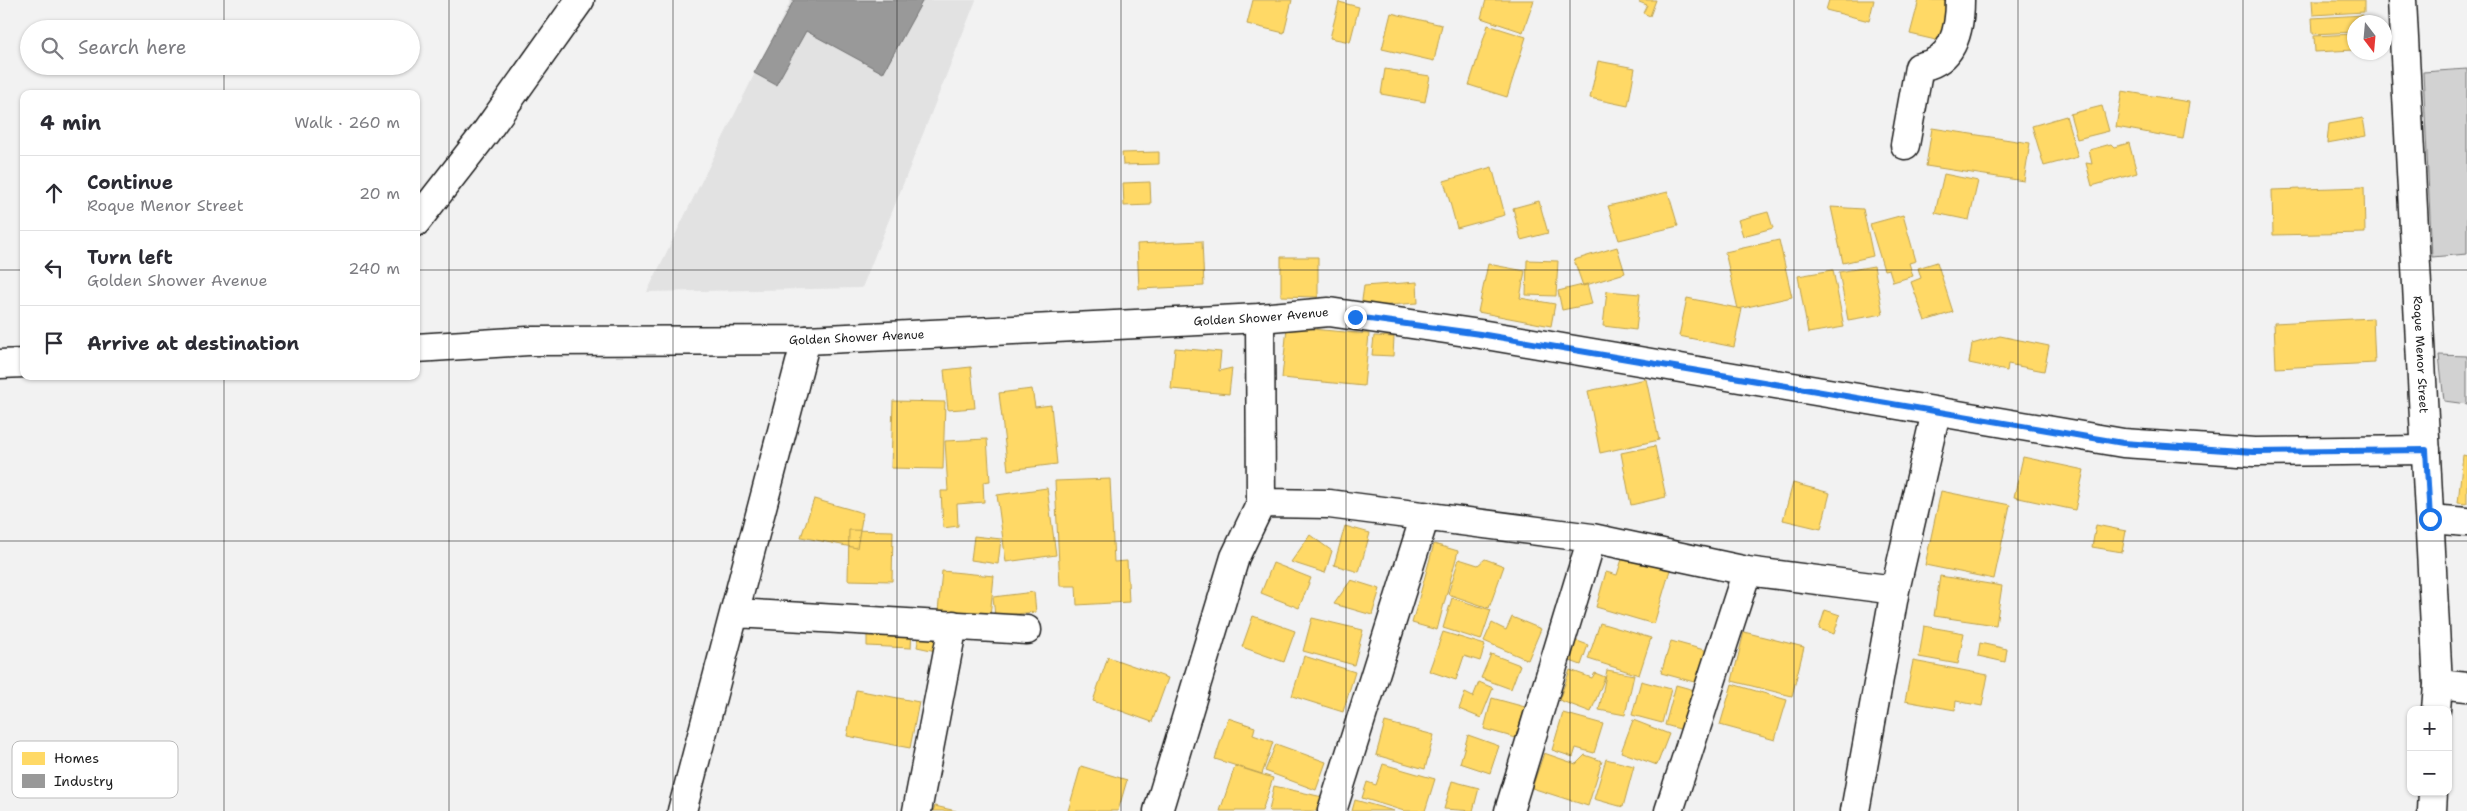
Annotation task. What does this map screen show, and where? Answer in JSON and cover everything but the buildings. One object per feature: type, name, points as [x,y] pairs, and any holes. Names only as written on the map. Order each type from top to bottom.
[{"type":"street","points":[[420,217],[486,132],[580,0]]},
{"type":"street","points":[[1905,145],[1919,67],[1932,65],[1944,58],[1958,26],[1960,0]]},
{"type":"street","name":"Roque Menor Street","points":[[2402,0],[2430,519],[2437,697]]},
{"type":"street","name":"Golden Shower Avenue","points":[[420,348],[528,341],[806,340],[1260,318],[1328,312],[1480,334],[2123,443],[2254,452],[2426,450]]},
{"type":"street","points":[[1158,811],[1235,557],[1261,503],[1260,318]]},
{"type":"street","points":[[682,811],[736,612],[806,340]]},
{"type":"street","points":[[0,364],[20,363]]},
{"type":"street","points":[[1855,811],[1896,590],[1936,412]]},
{"type":"street","points":[[1261,503],[1329,504],[1592,538],[1747,571],[1896,590]]},
{"type":"street","points":[[1332,811],[1425,516]]},
{"type":"street","points":[[2430,519],[2467,522]]},
{"type":"street","points":[[1508,811],[1592,538]]},
{"type":"street","points":[[1669,811],[1747,571]]},
{"type":"street","points":[[736,612],[1027,630]]},
{"type":"street","points":[[917,811],[953,625]]},
{"type":"street","points":[[2437,697],[2467,687]]},
{"type":"street","points":[[2432,811],[2433,796]]},
{"type":"shaded area","points":[[791,0],[976,0],[862,288],[647,292]]},
{"type":"shaded area","points":[[2467,69],[2467,254],[2432,257],[2423,72]]},
{"type":"shaded area","points":[[2439,355],[2467,356],[2467,404],[2444,401]]},
{"type":"route","points":[[1355,317],[1480,334],[2123,443],[2254,452],[2426,450],[2430,519]]}]
